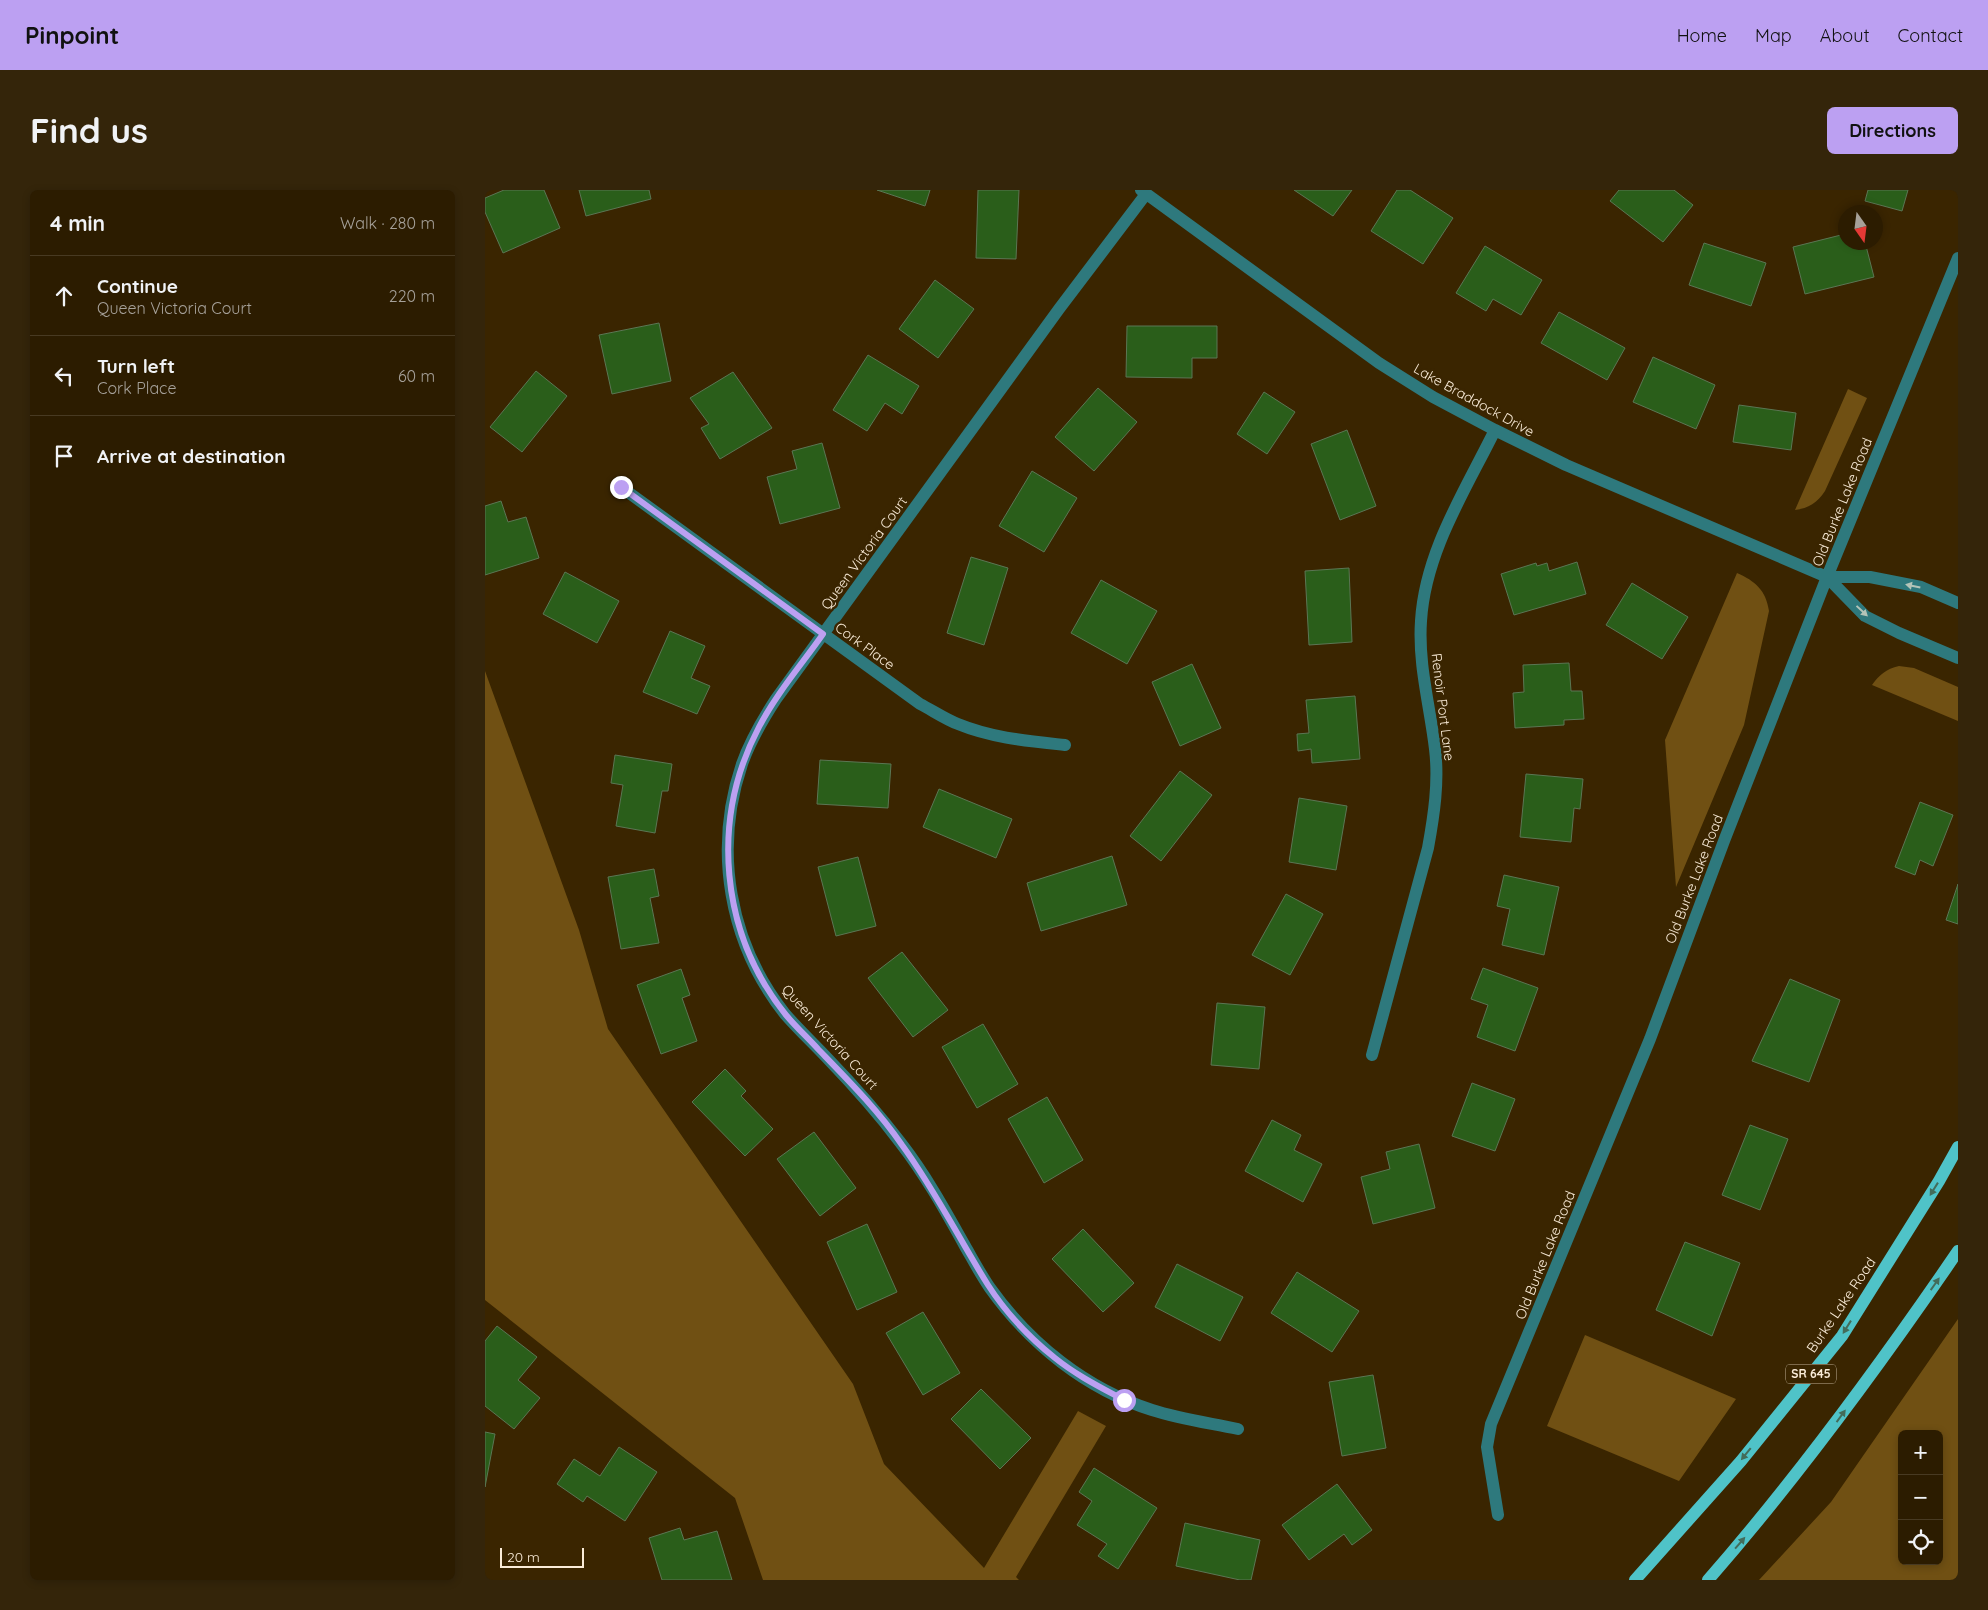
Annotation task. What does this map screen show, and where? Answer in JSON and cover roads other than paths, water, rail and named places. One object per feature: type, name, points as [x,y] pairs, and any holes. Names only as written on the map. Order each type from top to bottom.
[{"type":"main road","name":"Burke Lake Road","points":[[1635,1580],[1741,1461],[1842,1336],[1939,1181],[1958,1147]]},
{"type":"main road","points":[[1708,1580],[1805,1465],[1958,1250]]},
{"type":"street","name":"Lake Braddock Drive","points":[[1143,192],[1379,363],[1433,397],[1566,465],[1827,577],[1865,616],[1899,634],[1958,658]]},
{"type":"street","name":"Queen Victoria Court","points":[[1143,192],[823,634],[759,726],[743,762],[732,800],[728,824],[727,868],[734,912],[740,931],[757,971],[769,992],[787,1016],[854,1087],[901,1143],[934,1191],[989,1287],[1013,1318],[1038,1343],[1080,1376],[1124,1400],[1153,1410],[1238,1429]]},
{"type":"street","name":"Old Burke Lake Road","points":[[1498,1515],[1487,1447],[1491,1424],[1650,1039],[1724,840],[1827,577],[1958,258]]},
{"type":"street","name":"Renoir Port Lane","points":[[1372,1054],[1428,848],[1434,814],[1435,749],[1422,675],[1420,650],[1425,590],[1431,565],[1442,537],[1495,430]]},
{"type":"street","name":"Cork Place","points":[[621,487],[920,704],[956,724],[986,734],[1016,740],[1065,745]]},
{"type":"street","name":"Lake Braddock Drive","points":[[1827,577],[1870,577],[1921,587],[1958,603]]}]
